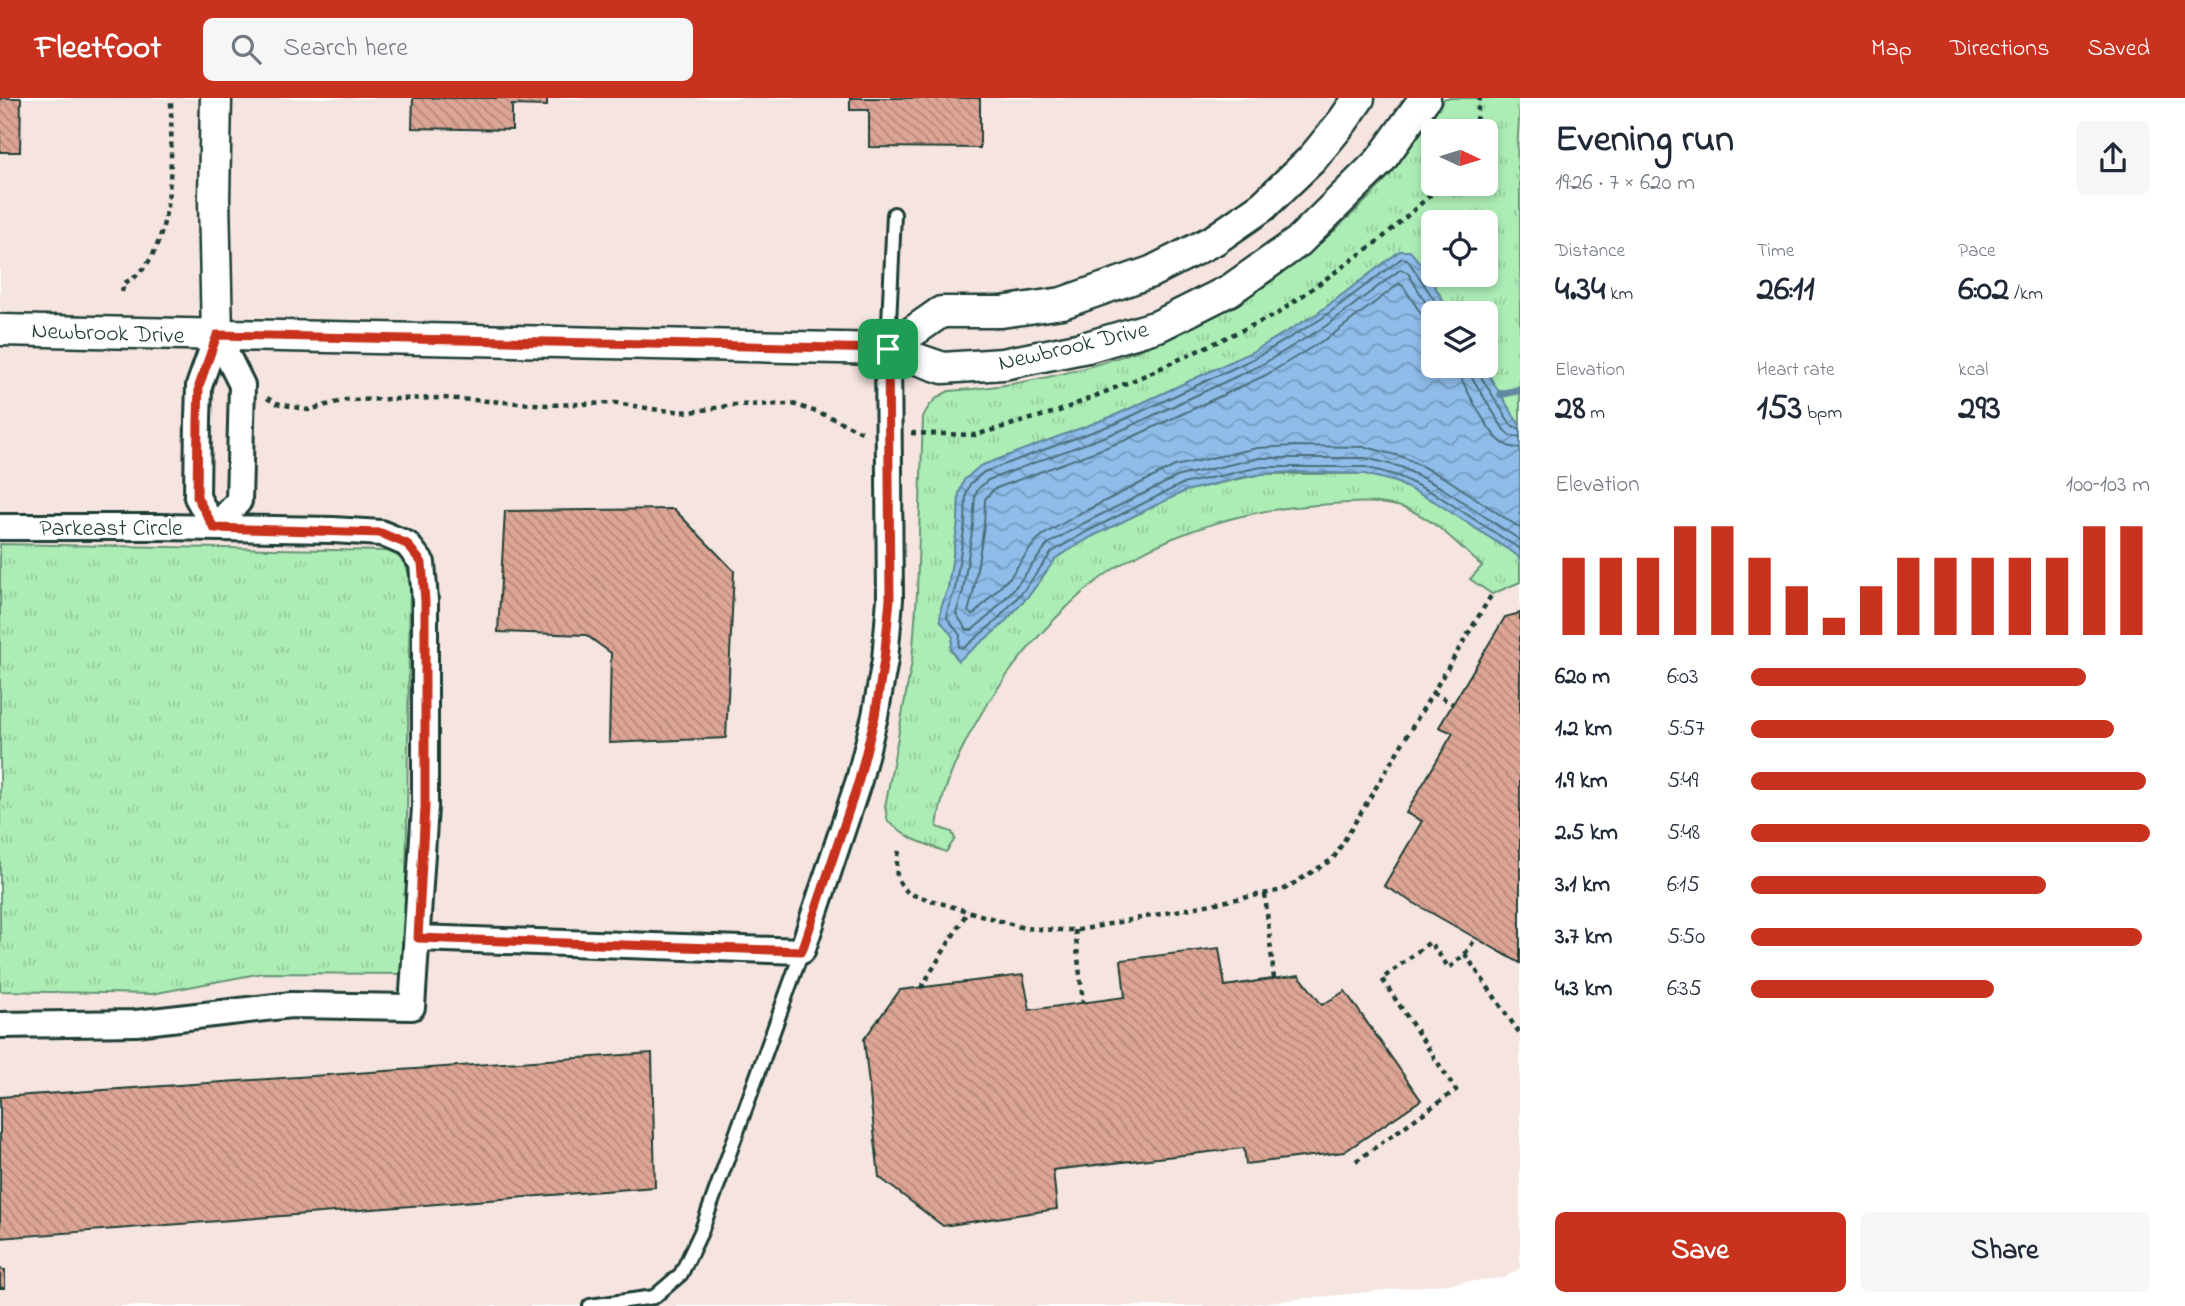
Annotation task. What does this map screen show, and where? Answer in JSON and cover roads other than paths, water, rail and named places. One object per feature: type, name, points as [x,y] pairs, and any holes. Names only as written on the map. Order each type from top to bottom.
[{"type":"street","points":[[216,98],[214,198],[217,335],[199,386],[197,497],[214,528],[239,501],[242,385],[217,335]]},
{"type":"street","name":"Newbrook Drive","points":[[888,349],[941,312],[1001,312],[1062,303],[1151,272],[1214,240],[1263,206],[1312,159],[1359,98]]},
{"type":"street","name":"Newbrook Drive","points":[[0,330],[888,349],[943,368],[1003,365],[1087,347],[1158,326],[1230,290],[1298,242],[1380,161],[1425,98]]},
{"type":"street","points":[[418,938],[802,951],[859,780],[875,716],[884,660],[890,599],[888,349]]},
{"type":"street","name":"Parkeast Circle","points":[[0,527],[214,528],[381,533],[407,544],[422,563],[425,601],[425,807],[412,1007],[291,1005],[136,1023],[0,1025]]},
{"type":"lane","points":[[888,349],[894,214]]},
{"type":"lane","points":[[590,1306],[654,1297],[681,1274],[701,1232],[802,951]]},
{"type":"water","points":[[1400,251],[1410,251],[1421,264],[1421,287],[1435,287],[1444,301],[1421,301],[1421,378],[1490,378],[1520,426],[1520,562],[1518,556],[1434,501],[1396,482],[1365,474],[1294,472],[1239,478],[1185,491],[1091,537],[1056,558],[1030,594],[1000,627],[958,661],[951,649],[953,637],[940,620],[958,523],[959,494],[964,480],[980,466],[1116,415],[1254,351],[1318,313]]},
{"type":"waterway","points":[[1501,394],[1520,390]]}]
